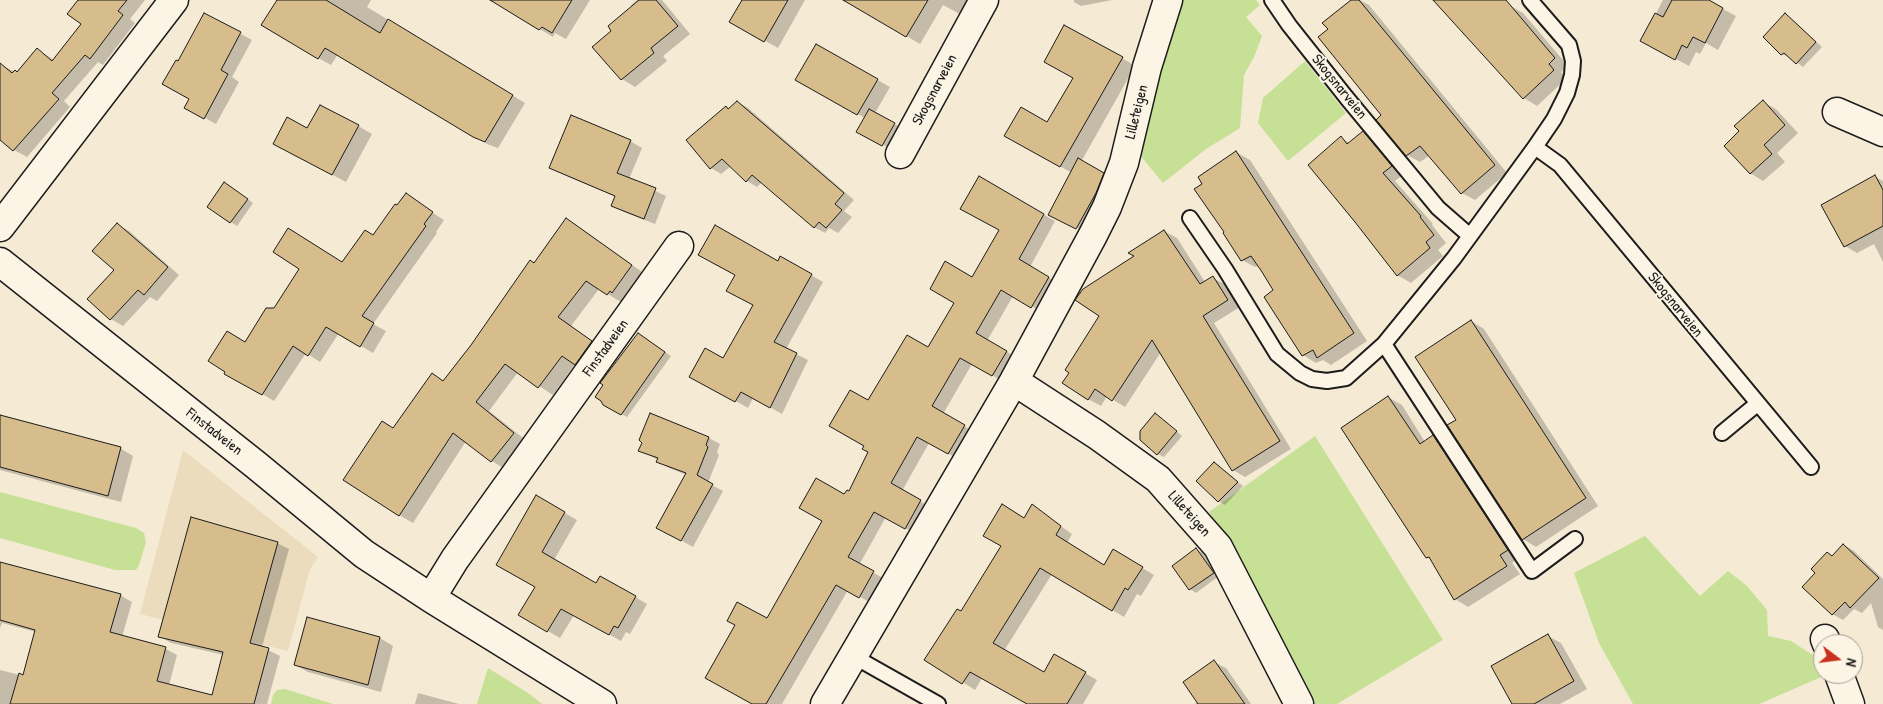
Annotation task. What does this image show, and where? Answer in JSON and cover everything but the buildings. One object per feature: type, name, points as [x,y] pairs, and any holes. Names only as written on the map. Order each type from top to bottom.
[{"type":"street","points":[[0,227],[174,0]]},
{"type":"street","name":"Skogsnarveien","points":[[900,154],[984,0]]},
{"type":"street","name":"Lilleteigen","points":[[825,704],[1014,381],[1076,269],[1116,185],[1124,163],[1147,67],[1168,0]]},
{"type":"street","points":[[1837,112],[1883,132]]},
{"type":"street","name":"Finstadveien","points":[[431,598],[455,558],[680,246]]},
{"type":"street","name":"Finstadveien","points":[[0,262],[256,464],[364,554],[595,702]]},
{"type":"street","name":"Lilleteigen","points":[[1014,381],[1097,435],[1158,480],[1218,547],[1299,704]]},
{"type":"street","points":[[1843,684],[1850,704]]},
{"type":"lane","name":"Skogsnarveien","points":[[1272,0],[1289,25],[1346,97],[1438,208],[1470,236]]},
{"type":"lane","points":[[1190,218],[1225,269],[1277,354],[1300,373],[1312,379],[1327,381],[1346,378],[1384,344],[1454,258],[1535,148],[1554,119],[1567,93],[1572,75],[1573,61],[1569,45],[1530,0]]},
{"type":"lane","name":"Skogsnarveien","points":[[1535,148],[1560,165],[1811,467]]},
{"type":"lane","points":[[1384,344],[1532,571],[1575,539]]},
{"type":"lane","points":[[1722,432],[1757,404]]},
{"type":"lane","points":[[853,656],[938,704]]},
{"type":"shaded area","points":[[183,450],[318,557],[310,569],[288,651],[140,614]]},
{"type":"green space","points":[[1180,0],[1256,0],[1260,5],[1246,17],[1262,36],[1254,57],[1244,75],[1240,128],[1206,149],[1163,183],[1139,154],[1161,61]]},
{"type":"green space","points":[[1305,61],[1346,113],[1288,161],[1258,123],[1263,98]]},
{"type":"green space","points":[[1315,436],[1443,640],[1337,704],[1313,704],[1236,557],[1209,512]]},
{"type":"green space","points":[[0,492],[136,528],[144,533],[146,542],[139,565],[136,570],[115,570],[0,538]]},
{"type":"green space","points":[[1645,536],[1700,596],[1728,571],[1747,586],[1767,610],[1768,636],[1791,641],[1813,655],[1813,681],[1759,704],[1633,704],[1599,643],[1574,573]]},
{"type":"green space","points":[[488,668],[528,693],[542,704],[477,704]]},
{"type":"green space","points":[[285,689],[333,704],[271,704],[273,695],[277,690]]}]
